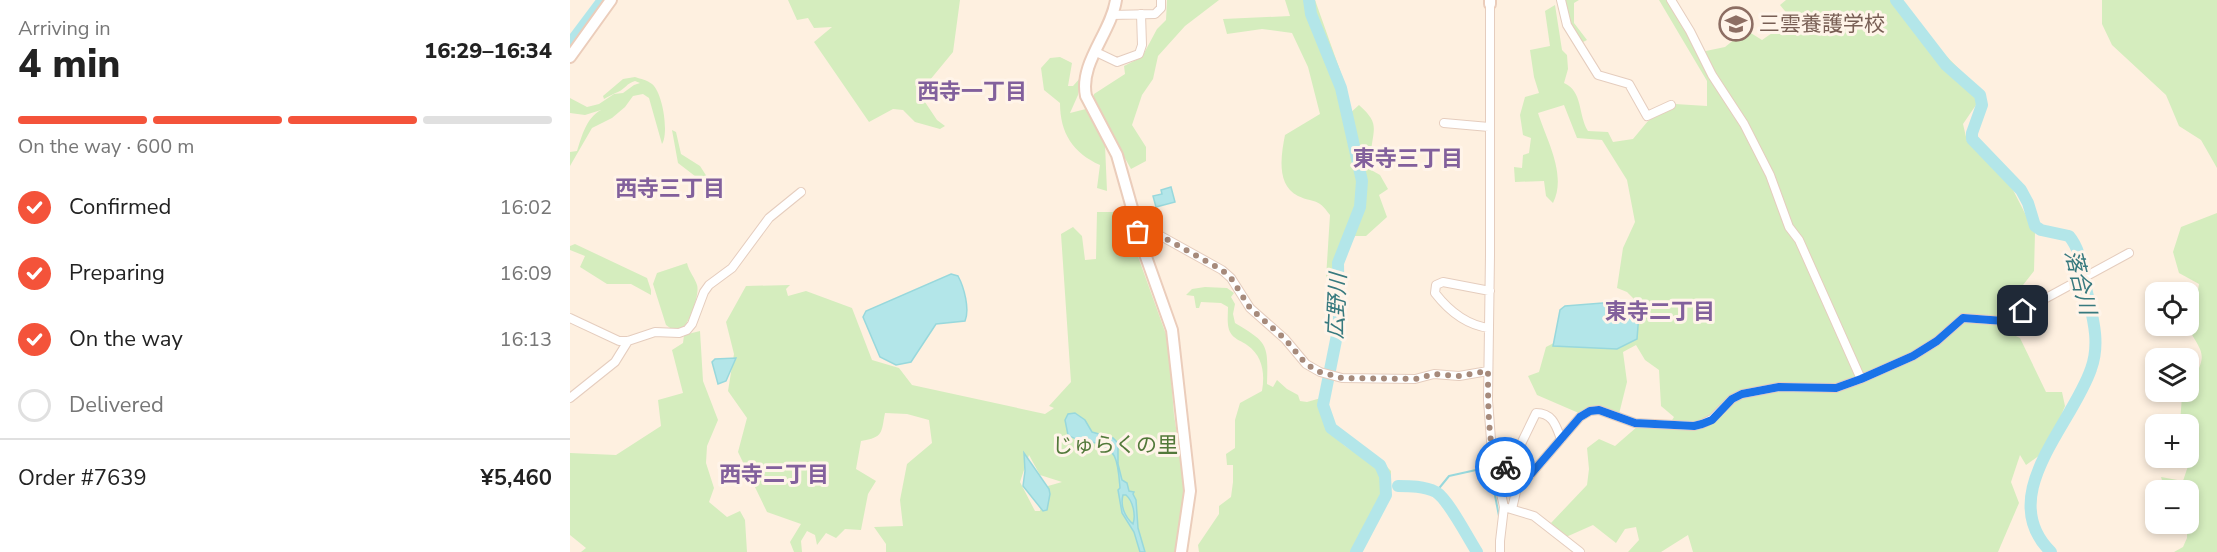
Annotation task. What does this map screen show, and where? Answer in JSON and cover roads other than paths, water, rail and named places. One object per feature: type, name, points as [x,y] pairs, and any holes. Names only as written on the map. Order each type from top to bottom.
[{"type":"street","points":[[570,57],[611,0]]},
{"type":"street","points":[[1116,0],[1112,15],[1085,75],[1084,89],[1117,155],[1138,232],[1168,316],[1175,343],[1190,491],[1181,552]]},
{"type":"street","points":[[1112,15],[1155,14],[1161,8],[1161,0]]},
{"type":"street","points":[[1561,0],[1566,25],[1598,75],[1629,84],[1647,116],[1671,105]]},
{"type":"street","points":[[1671,0],[1712,75],[1744,124],[1770,175],[1789,227],[1799,240],[1861,379]]},
{"type":"street","points":[[1490,2],[1488,371],[1490,434],[1508,508]]},
{"type":"street","points":[[1096,52],[1117,62],[1139,54],[1142,45],[1141,14]]},
{"type":"street","points":[[1444,123],[1489,127]]},
{"type":"street","points":[[570,318],[620,341],[628,341],[655,332],[680,333],[687,330],[692,324],[709,285],[732,268],[770,218],[801,192]]},
{"type":"street","points":[[1138,232],[1150,230],[1222,270],[1231,278],[1250,308],[1285,339],[1306,364],[1320,372],[1342,378],[1415,379],[1434,374],[1459,376],[1488,371]]},
{"type":"street","points":[[1500,552],[1508,508],[1517,488],[1580,417],[1590,411],[1599,410],[1635,423],[1694,426],[1712,420],[1732,399],[1742,394],[1779,387],[1836,388],[1913,356],[1937,341],[1963,318],[2004,321],[2129,253]]},
{"type":"street","points":[[1489,328],[1476,326],[1457,316],[1435,293],[1436,285],[1443,282],[1490,291]]},
{"type":"street","points":[[570,399],[615,362],[628,341]]},
{"type":"street","points":[[1499,468],[1520,446],[1536,413],[1549,415],[1561,439]]},
{"type":"street","points":[[1499,468],[1531,474]]},
{"type":"street","points":[[1508,508],[1534,516],[1580,552]]},
{"type":"water","points":[[1171,187],[1175,202],[1156,207],[1153,196],[1162,194],[1161,190]]},
{"type":"water","points":[[951,274],[958,276],[964,292],[967,304],[965,321],[936,324],[911,362],[896,365],[880,357],[863,317],[866,311]]},
{"type":"water","points":[[1640,300],[1637,339],[1617,349],[1553,346],[1560,310],[1565,306]]},
{"type":"water","points":[[736,358],[726,381],[718,384],[712,362],[715,359]]},
{"type":"water","points":[[1075,413],[1085,420],[1092,432],[1113,438],[1118,443],[1118,464],[1122,480],[1127,483],[1129,491],[1134,492],[1138,528],[1145,552],[1140,552],[1134,532],[1122,513],[1115,457],[1107,447],[1068,435],[1065,420],[1068,414]],"holes":[[[1123,495],[1126,495],[1133,508],[1133,524],[1123,507],[1122,499]]]},
{"type":"water","points":[[1024,453],[1049,489],[1047,510],[1043,511],[1023,486]]},
{"type":"waterway","points":[[570,44],[603,0]]},
{"type":"waterway","name":"広野川","points":[[1309,0],[1311,14],[1341,88],[1362,181],[1360,207],[1338,263],[1339,325],[1323,405],[1331,428],[1380,465],[1385,476],[1386,495],[1356,552]]},
{"type":"waterway","name":"落合川","points":[[1896,0],[1946,65],[1980,95],[1982,105],[1972,139],[2021,190],[2028,203],[2035,226],[2041,230],[2069,236],[2081,260],[2094,328],[2094,359],[2081,391],[2042,460],[2034,484],[2031,508],[2036,530],[2051,552]]},
{"type":"waterway","points":[[1436,492],[1449,476],[1485,468],[1490,470],[1499,516]]},
{"type":"waterway","points":[[1398,486],[1427,489],[1441,496],[1477,552]]},
{"type":"place","name":"三雲養護学校","points":[[1736,24]]},
{"type":"district","name":"西寺一丁目","points":[[972,91]]},
{"type":"district","name":"東寺三丁目","points":[[1408,158]]},
{"type":"district","name":"西寺三丁目","points":[[670,188]]},
{"type":"district","name":"東寺二丁目","points":[[1660,311]]},
{"type":"district","name":"西寺二丁目","points":[[774,474]]},
{"type":"park label","name":"じゅらくの里","points":[[1115,445]]}]
